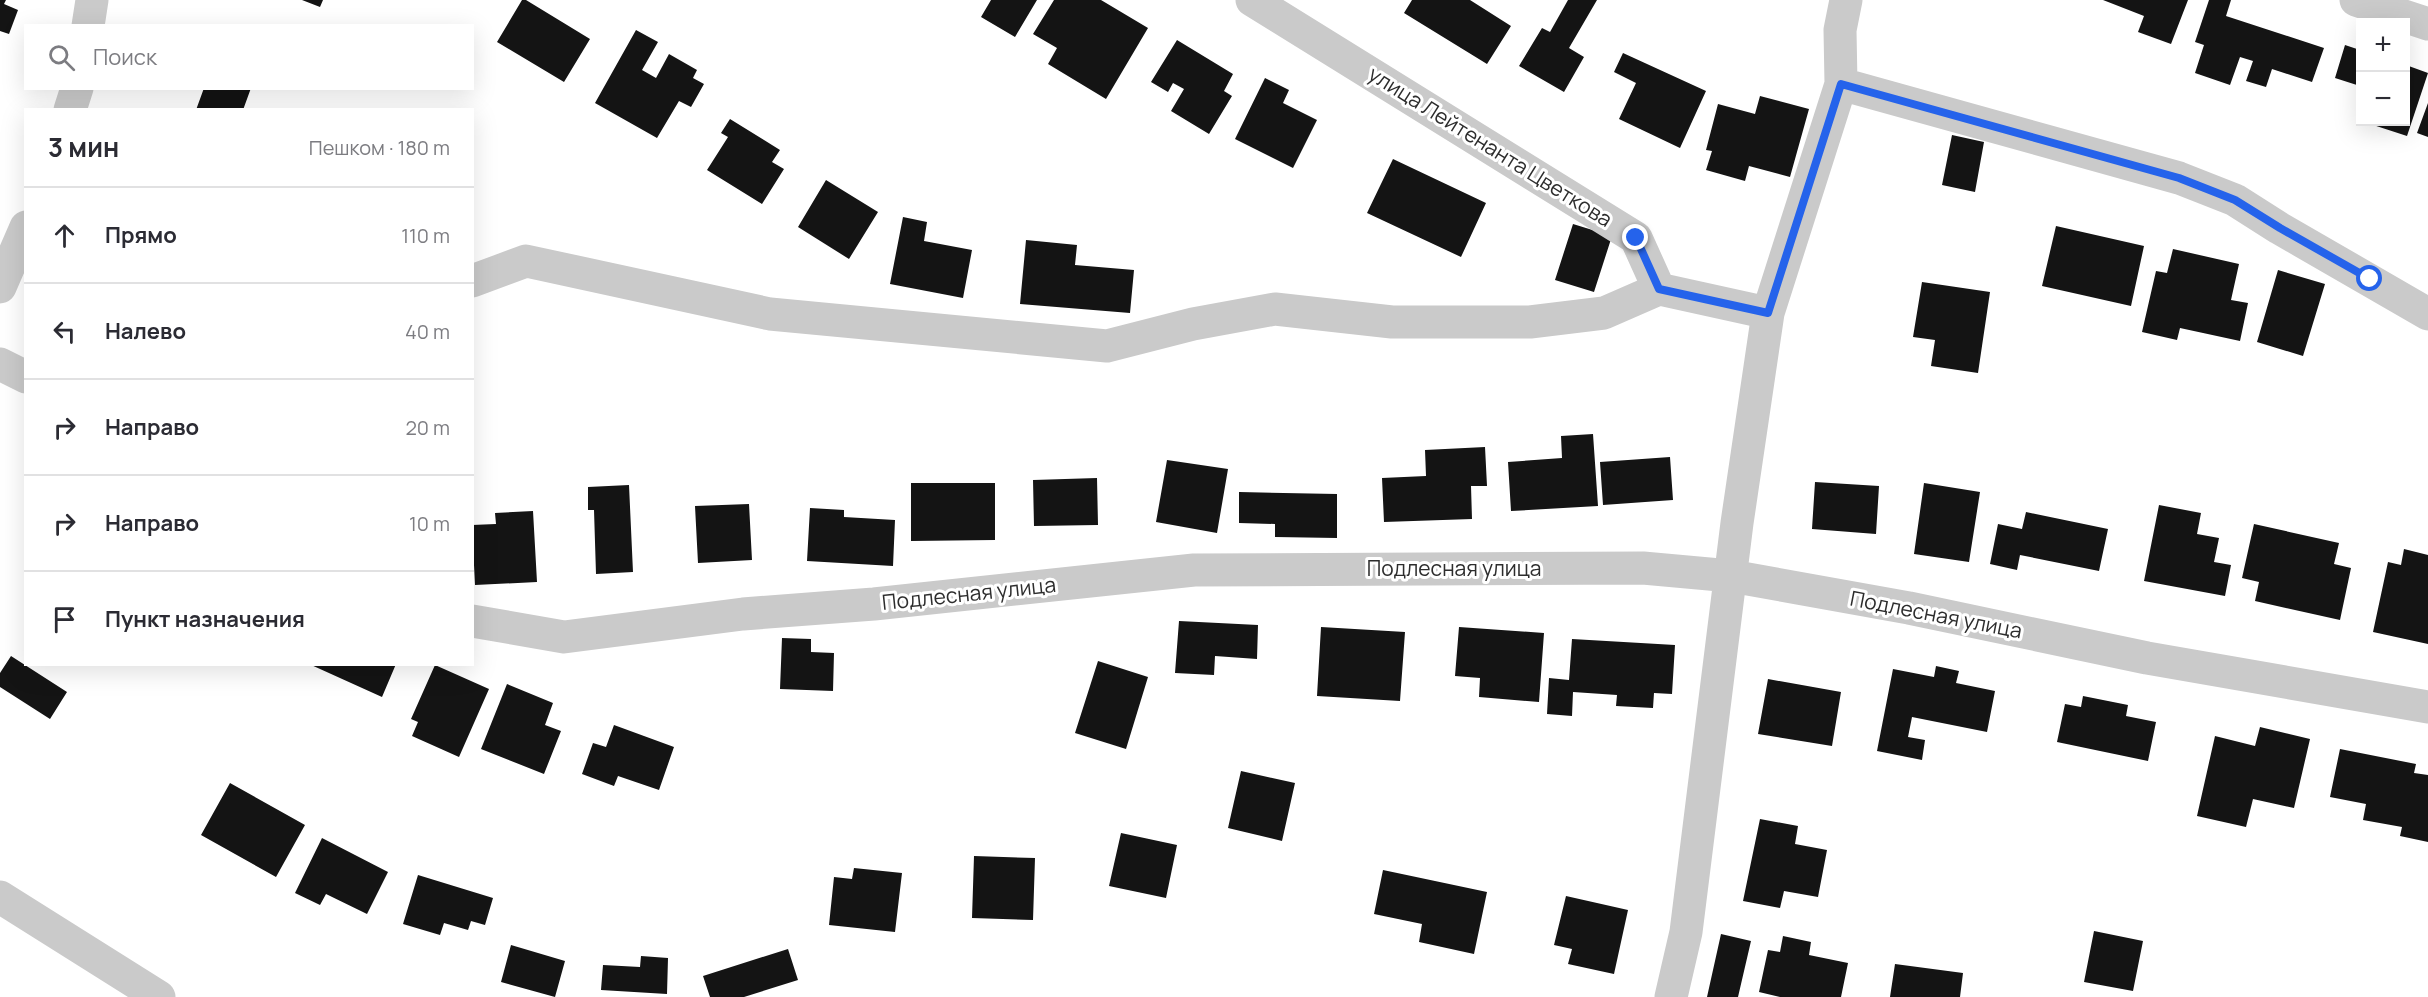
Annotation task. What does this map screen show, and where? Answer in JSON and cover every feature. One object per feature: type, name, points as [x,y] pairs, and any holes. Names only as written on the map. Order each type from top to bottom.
[{"type":"street","points":[[88,24],[92,0]]},
{"type":"street","name":"улица Лейтенанта Цветкова","points":[[1252,0],[1636,238],[1659,289]]},
{"type":"street","points":[[1671,997],[1686,932],[1731,576],[1768,313],[1841,84],[1840,30],[1846,0]]},
{"type":"street","points":[[2356,0],[2428,24]]},
{"type":"street","points":[[1841,84],[2179,178],[2235,200],[2428,314]]},
{"type":"street","points":[[71,108],[76,90]]},
{"type":"street","points":[[0,287],[24,232]]},
{"type":"street","points":[[474,280],[526,261],[770,314],[1107,346],[1193,324],[1275,309],[1392,322],[1530,322],[1604,313],[1659,289],[1768,313]]},
{"type":"street","points":[[0,364],[24,376]]},
{"type":"street","name":"Подлесная улица","points":[[474,621],[564,637],[743,614],[874,604],[1194,570],[1643,568],[1731,576],[1908,608],[2147,658],[2428,707]]},
{"type":"street","points":[[0,897],[159,997]]},
{"type":"building","points":[[0,0],[6,0],[4,4],[18,10],[9,34],[0,31]]},
{"type":"building","points":[[302,0],[323,0],[320,7]]},
{"type":"building","points":[[522,0],[526,0],[590,39],[564,82],[497,42]]},
{"type":"building","points":[[991,0],[1037,0],[1015,37],[981,17]]},
{"type":"building","points":[[1054,0],[1101,0],[1148,28],[1106,99],[1048,64],[1057,48],[1033,34]]},
{"type":"building","points":[[1412,0],[1470,0],[1511,26],[1487,64],[1404,13]]},
{"type":"building","points":[[1568,0],[1597,0],[1569,48],[1584,57],[1564,92],[1519,66],[1542,28],[1550,32]]},
{"type":"building","points":[[2103,0],[2188,0],[2171,44],[2138,32],[2144,16]]},
{"type":"building","points":[[2209,0],[2231,0],[2226,16],[2324,48],[2312,82],[2272,69],[2266,87],[2246,81],[2253,61],[2240,57],[2230,85],[2195,73],[2204,45],[2195,42]]},
{"type":"building","points":[[636,30],[658,42],[642,70],[656,78],[669,54],[697,70],[693,78],[704,84],[691,107],[679,101],[657,138],[595,103]]},
{"type":"building","points":[[1177,40],[1233,74],[1224,91],[1232,96],[1209,134],[1171,111],[1184,89],[1173,83],[1168,92],[1151,82]]},
{"type":"building","points":[[2345,45],[2356,49],[2356,85],[2335,78]]},
{"type":"building","points":[[1623,53],[1706,91],[1680,148],[1619,119],[1636,83],[1614,72]]},
{"type":"building","points":[[2410,66],[2428,73],[2407,136],[2376,126],[2410,126]]},
{"type":"building","points":[[1265,78],[1289,90],[1283,103],[1317,120],[1293,168],[1235,139]]},
{"type":"building","points":[[203,90],[250,90],[244,108],[197,108]]},
{"type":"building","points":[[1760,96],[1809,109],[1790,177],[1749,166],[1745,181],[1706,170],[1712,151],[1706,150],[1718,104],[1755,114]]},
{"type":"building","points":[[2428,103],[2428,137],[2417,133]]},
{"type":"building","points":[[730,119],[780,150],[772,162],[784,169],[762,204],[707,170],[728,137],[721,133]]},
{"type":"building","points":[[1952,135],[1984,142],[1975,192],[1942,185]]},
{"type":"building","points":[[1393,159],[1486,203],[1461,257],[1367,213]]},
{"type":"building","points":[[826,180],[878,212],[849,259],[798,227]]},
{"type":"building","points":[[903,217],[927,222],[924,241],[972,250],[963,298],[890,284]]},
{"type":"building","points":[[1573,224],[1612,236],[1594,292],[1555,280]]},
{"type":"building","points":[[2056,226],[2144,246],[2131,306],[2042,286]]},
{"type":"building","points":[[1026,240],[1077,245],[1075,265],[1134,270],[1130,313],[1020,304]]},
{"type":"building","points":[[2173,249],[2239,264],[2231,300],[2248,303],[2240,341],[2180,328],[2177,340],[2142,332],[2156,271],[2167,273]]},
{"type":"building","points":[[2278,270],[2325,284],[2303,356],[2257,342]]},
{"type":"building","points":[[1922,282],[1990,292],[1978,373],[1931,366],[1935,340],[1913,337]]},
{"type":"building","points":[[1593,434],[1598,506],[1511,511],[1508,462],[1562,458],[1561,436]]},
{"type":"building","points":[[1485,447],[1487,486],[1471,486],[1472,519],[1384,522],[1382,478],[1426,476],[1425,450]]},
{"type":"building","points":[[1670,457],[1673,500],[1603,505],[1600,462]]},
{"type":"building","points":[[1167,460],[1228,469],[1217,533],[1156,522]]},
{"type":"building","points":[[1097,478],[1098,525],[1034,526],[1033,480]]},
{"type":"building","points":[[1815,482],[1879,486],[1876,534],[1812,529]]},
{"type":"building","points":[[911,483],[995,483],[995,540],[911,541]]},
{"type":"building","points":[[1924,483],[1980,492],[1969,562],[1914,554]]},
{"type":"building","points":[[629,485],[633,572],[596,574],[594,510],[588,510],[588,487]]},
{"type":"building","points":[[1239,492],[1337,494],[1337,538],[1275,537],[1275,524],[1239,523]]},
{"type":"building","points":[[749,504],[752,560],[698,563],[695,506]]},
{"type":"building","points":[[2159,505],[2201,513],[2197,534],[2219,538],[2214,562],[2231,565],[2225,596],[2144,581]]},
{"type":"building","points":[[810,508],[844,510],[844,517],[895,520],[893,566],[807,561]]},
{"type":"building","points":[[533,511],[537,582],[475,585],[474,525],[496,524],[495,513]]},
{"type":"building","points":[[2026,512],[2108,529],[2099,571],[2020,555],[2017,570],[1990,564],[1998,524],[2022,529]]},
{"type":"building","points":[[2254,524],[2339,543],[2334,564],[2351,568],[2340,620],[2255,601],[2259,582],[2242,578]]},
{"type":"building","points":[[2404,549],[2428,555],[2428,644],[2373,632],[2388,562],[2401,565]]},
{"type":"building","points":[[1179,621],[1258,625],[1257,659],[1215,656],[1214,675],[1175,673]]},
{"type":"building","points":[[1321,627],[1405,632],[1400,701],[1317,696]]},
{"type":"building","points":[[1459,627],[1544,633],[1539,702],[1479,697],[1480,678],[1455,676]]},
{"type":"building","points":[[782,638],[811,639],[811,652],[834,653],[833,691],[780,689]]},
{"type":"building","points":[[1572,639],[1675,645],[1672,694],[1654,693],[1653,708],[1616,706],[1617,695],[1573,692],[1572,716],[1547,714],[1549,678],[1569,680]]},
{"type":"building","points":[[11,656],[67,692],[50,719],[0,687],[0,673]]},
{"type":"building","points":[[1098,661],[1148,677],[1126,749],[1075,733]]},
{"type":"building","points":[[313,666],[395,666],[382,697]]},
{"type":"building","points":[[435,666],[489,689],[459,757],[412,736],[418,722],[411,719]]},
{"type":"building","points":[[1936,666],[1959,671],[1956,683],[1995,691],[1987,732],[1912,717],[1908,737],[1925,740],[1922,760],[1877,751],[1893,669],[1934,677]]},
{"type":"building","points":[[1768,679],[1841,692],[1832,746],[1758,734]]},
{"type":"building","points":[[507,684],[553,703],[545,725],[561,731],[544,774],[481,749]]},
{"type":"building","points":[[2083,696],[2128,705],[2126,716],[2156,722],[2148,761],[2057,742],[2065,704],[2081,707]]},
{"type":"building","points":[[614,725],[674,747],[659,790],[618,776],[614,786],[582,774],[593,743],[606,747]]},
{"type":"building","points":[[2260,727],[2310,739],[2294,808],[2253,799],[2246,827],[2197,816],[2215,736],[2255,746]]},
{"type":"building","points":[[2340,749],[2416,764],[2414,773],[2428,775],[2428,842],[2400,836],[2402,827],[2363,820],[2366,804],[2330,797]]},
{"type":"building","points":[[1241,771],[1295,783],[1282,841],[1228,828]]},
{"type":"building","points":[[230,783],[305,825],[276,877],[201,835]]},
{"type":"building","points":[[1760,819],[1798,826],[1795,844],[1827,850],[1818,897],[1784,891],[1780,908],[1743,901]]},
{"type":"building","points":[[1121,833],[1177,845],[1166,898],[1109,886]]},
{"type":"building","points":[[322,838],[388,872],[367,914],[326,894],[320,905],[295,893]]},
{"type":"building","points":[[974,856],[1035,858],[1033,920],[972,918]]},
{"type":"building","points":[[854,868],[902,873],[895,932],[829,925],[834,877],[852,879]]},
{"type":"building","points":[[1383,870],[1487,892],[1474,954],[1419,942],[1422,924],[1374,914]]},
{"type":"building","points":[[418,875],[493,898],[485,925],[471,921],[468,930],[444,923],[440,935],[403,924]]},
{"type":"building","points":[[1566,896],[1628,910],[1614,974],[1568,964],[1572,949],[1554,945]]},
{"type":"building","points":[[2094,931],[2143,941],[2133,991],[2084,982]]},
{"type":"building","points":[[1721,934],[1751,941],[1738,997],[1707,997]]},
{"type":"building","points":[[1783,936],[1811,942],[1809,955],[1848,963],[1841,997],[1780,997],[1759,992],[1768,950],[1780,952]]},
{"type":"building","points":[[511,945],[565,961],[555,997],[501,982]]},
{"type":"building","points":[[788,949],[798,980],[744,997],[710,997],[703,976]]},
{"type":"building","points":[[641,956],[668,958],[667,994],[601,990],[603,965],[640,967]]},
{"type":"building","points":[[1895,964],[1963,973],[1960,997],[1890,997]]},
{"type":"route","points":[[1636,238],[1659,289],[1768,313],[1841,84],[2179,178],[2235,200],[2370,279]]}]
